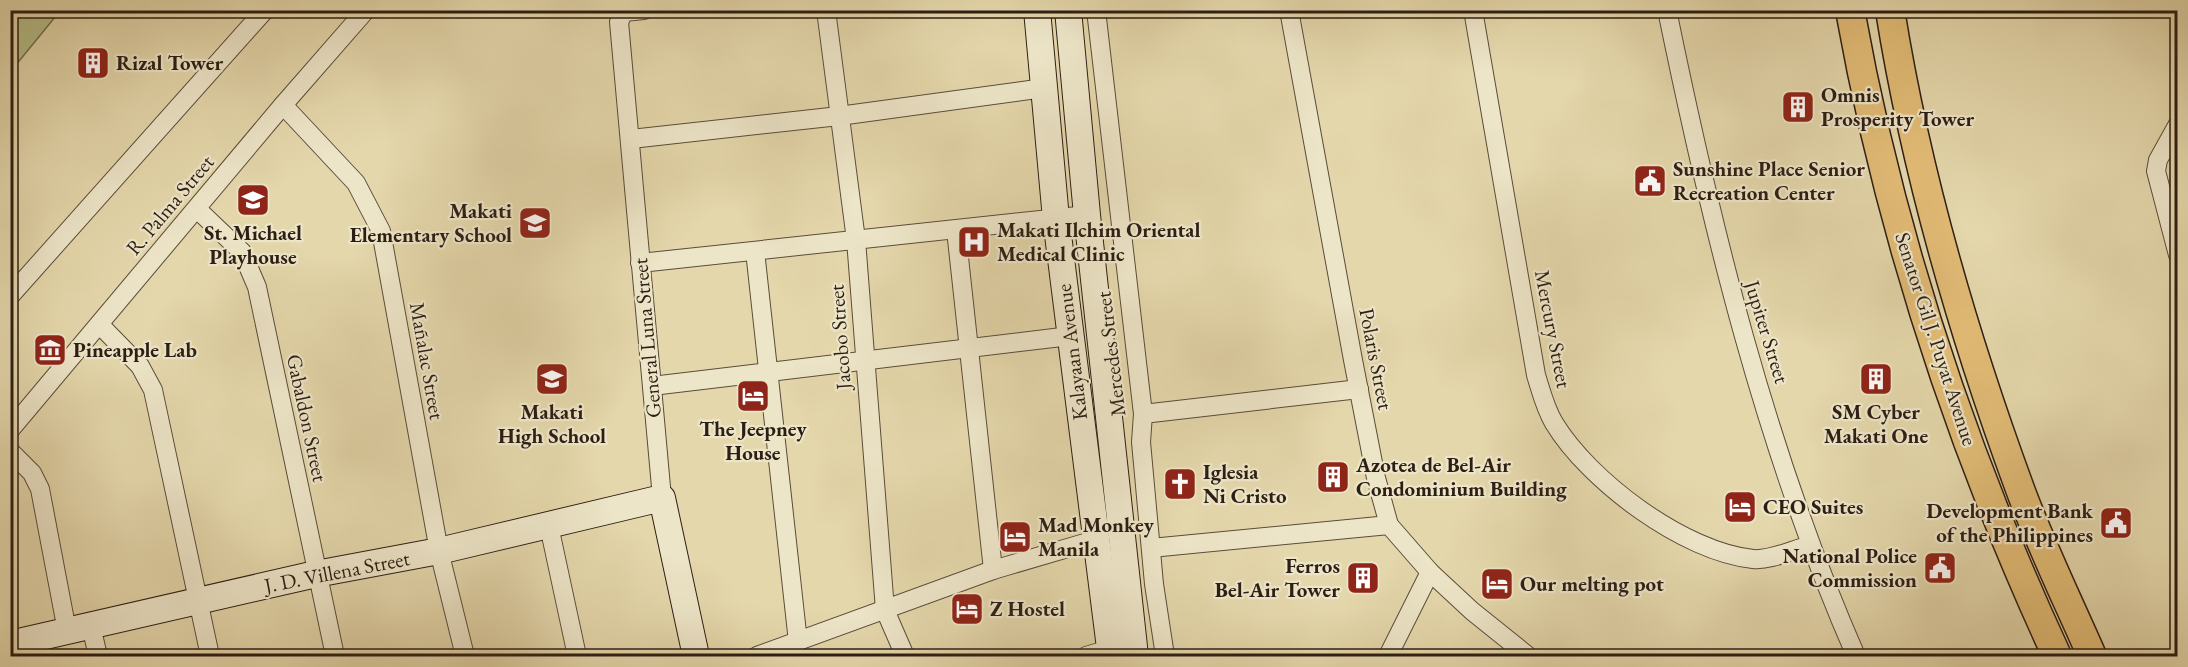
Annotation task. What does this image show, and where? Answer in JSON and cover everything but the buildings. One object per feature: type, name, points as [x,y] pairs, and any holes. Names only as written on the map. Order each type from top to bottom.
[{"type":"main road","name":"Kalayaan Avenue","points":[[1036,10],[1056,219],[1111,653]]},
{"type":"main road","name":"Kalayaan Avenue","points":[[1068,10],[1087,215],[1135,657]]},
{"type":"main road","name":"Senator Gil J. Puyat Avenue","points":[[1850,10],[1872,121],[1905,250],[1934,343],[1989,500],[2057,657]]},
{"type":"main road","name":"Senator Gil J. Puyat Avenue","points":[[1890,10],[1910,127],[1967,331],[2020,489],[2092,657]]},
{"type":"main road","name":"J. D. Villena Street","points":[[10,644],[316,574],[439,551],[662,498]]},
{"type":"main road","name":"General Luna Street","points":[[662,498],[696,657]]},
{"type":"street","points":[[10,297],[265,10]]},
{"type":"street","name":"R. Palma Street","points":[[10,430],[283,105],[366,10]]},
{"type":"street","name":"General Luna Street","points":[[644,10],[624,12],[619,22],[662,498]]},
{"type":"street","name":"Jacobo Street","points":[[826,10],[855,240],[885,610],[905,657]]},
{"type":"street","name":"Mercedes Street","points":[[1095,10],[1143,414],[1141,442],[1151,548],[1165,657]]},
{"type":"street","name":"Polaris Street","points":[[1289,10],[1376,478],[1389,525],[1430,572],[1472,611],[1528,657]]},
{"type":"street","name":"Mercury Street","points":[[1473,10],[1536,375],[1554,422],[1578,455],[1614,488],[1681,534],[1714,549],[1756,560],[1811,545]]},
{"type":"street","name":"Jupiter Street","points":[[1667,10],[1712,225],[1769,416],[1811,545],[1856,657]]},
{"type":"street","points":[[631,139],[840,116],[1044,88]]},
{"type":"street","name":"Mañalac Street","points":[[283,105],[356,183],[381,231],[439,551],[465,657]]},
{"type":"street","points":[[2178,124],[2158,160],[2156,171],[2178,255]]},
{"type":"street","name":"Gabaldon Street","points":[[198,208],[242,252],[257,287],[335,657]]},
{"type":"street","points":[[640,263],[1087,215]]},
{"type":"street","points":[[956,230],[993,570]]},
{"type":"street","points":[[755,251],[798,642]]},
{"type":"street","points":[[100,325],[140,366],[153,390],[210,657]]},
{"type":"street","points":[[652,386],[1070,336]]},
{"type":"street","points":[[1143,414],[1359,389]]},
{"type":"street","points":[[10,451],[32,473],[40,489],[79,628],[98,657]]},
{"type":"street","points":[[1151,548],[1389,525]]},
{"type":"street","points":[[549,526],[577,657]]},
{"type":"street","points":[[757,657],[993,570],[1095,540]]},
{"type":"street","points":[[1375,657],[1388,656],[1430,572]]},
{"type":"street","points":[[1086,657],[1111,653]]},
{"type":"green space","points":[[10,11],[60,11],[11,71]]},
{"type":"place","name":"Rizal Tower","points":[[93,63]]},
{"type":"place","name":"Omnis Prosperity Tower","points":[[1798,107]]},
{"type":"place","name":"Sunshine Place Senior Recreation Center","points":[[1650,181]]},
{"type":"place","name":"St. Michael Playhouse","points":[[253,200]]},
{"type":"place","name":"Makati Elementary School","points":[[535,223]]},
{"type":"place","name":"Makati Ilchim Oriental Medical Clinic","points":[[974,242]]},
{"type":"place","name":"Pineapple Lab","points":[[50,350]]},
{"type":"place","name":"Makati High School","points":[[552,379]]},
{"type":"place","name":"SM Cyber Makati One","points":[[1876,379]]},
{"type":"place","name":"The Jeepney House","points":[[753,396]]},
{"type":"place","name":"Azotea de Bel-Air Condominium Building","points":[[1333,477]]},
{"type":"place","name":"Iglesia Ni Cristo","points":[[1180,484]]},
{"type":"place","name":"CEO Suites","points":[[1740,507]]},
{"type":"place","name":"Development Bank of the Philippines","points":[[2116,523]]},
{"type":"place","name":"Mad Monkey Manila","points":[[1015,537]]},
{"type":"place","name":"National Police Commission","points":[[1940,568]]},
{"type":"place","name":"Ferros Bel-Air Tower","points":[[1363,578]]},
{"type":"place","name":"Our melting pot","points":[[1497,584]]},
{"type":"place","name":"Z Hostel","points":[[967,609]]}]
